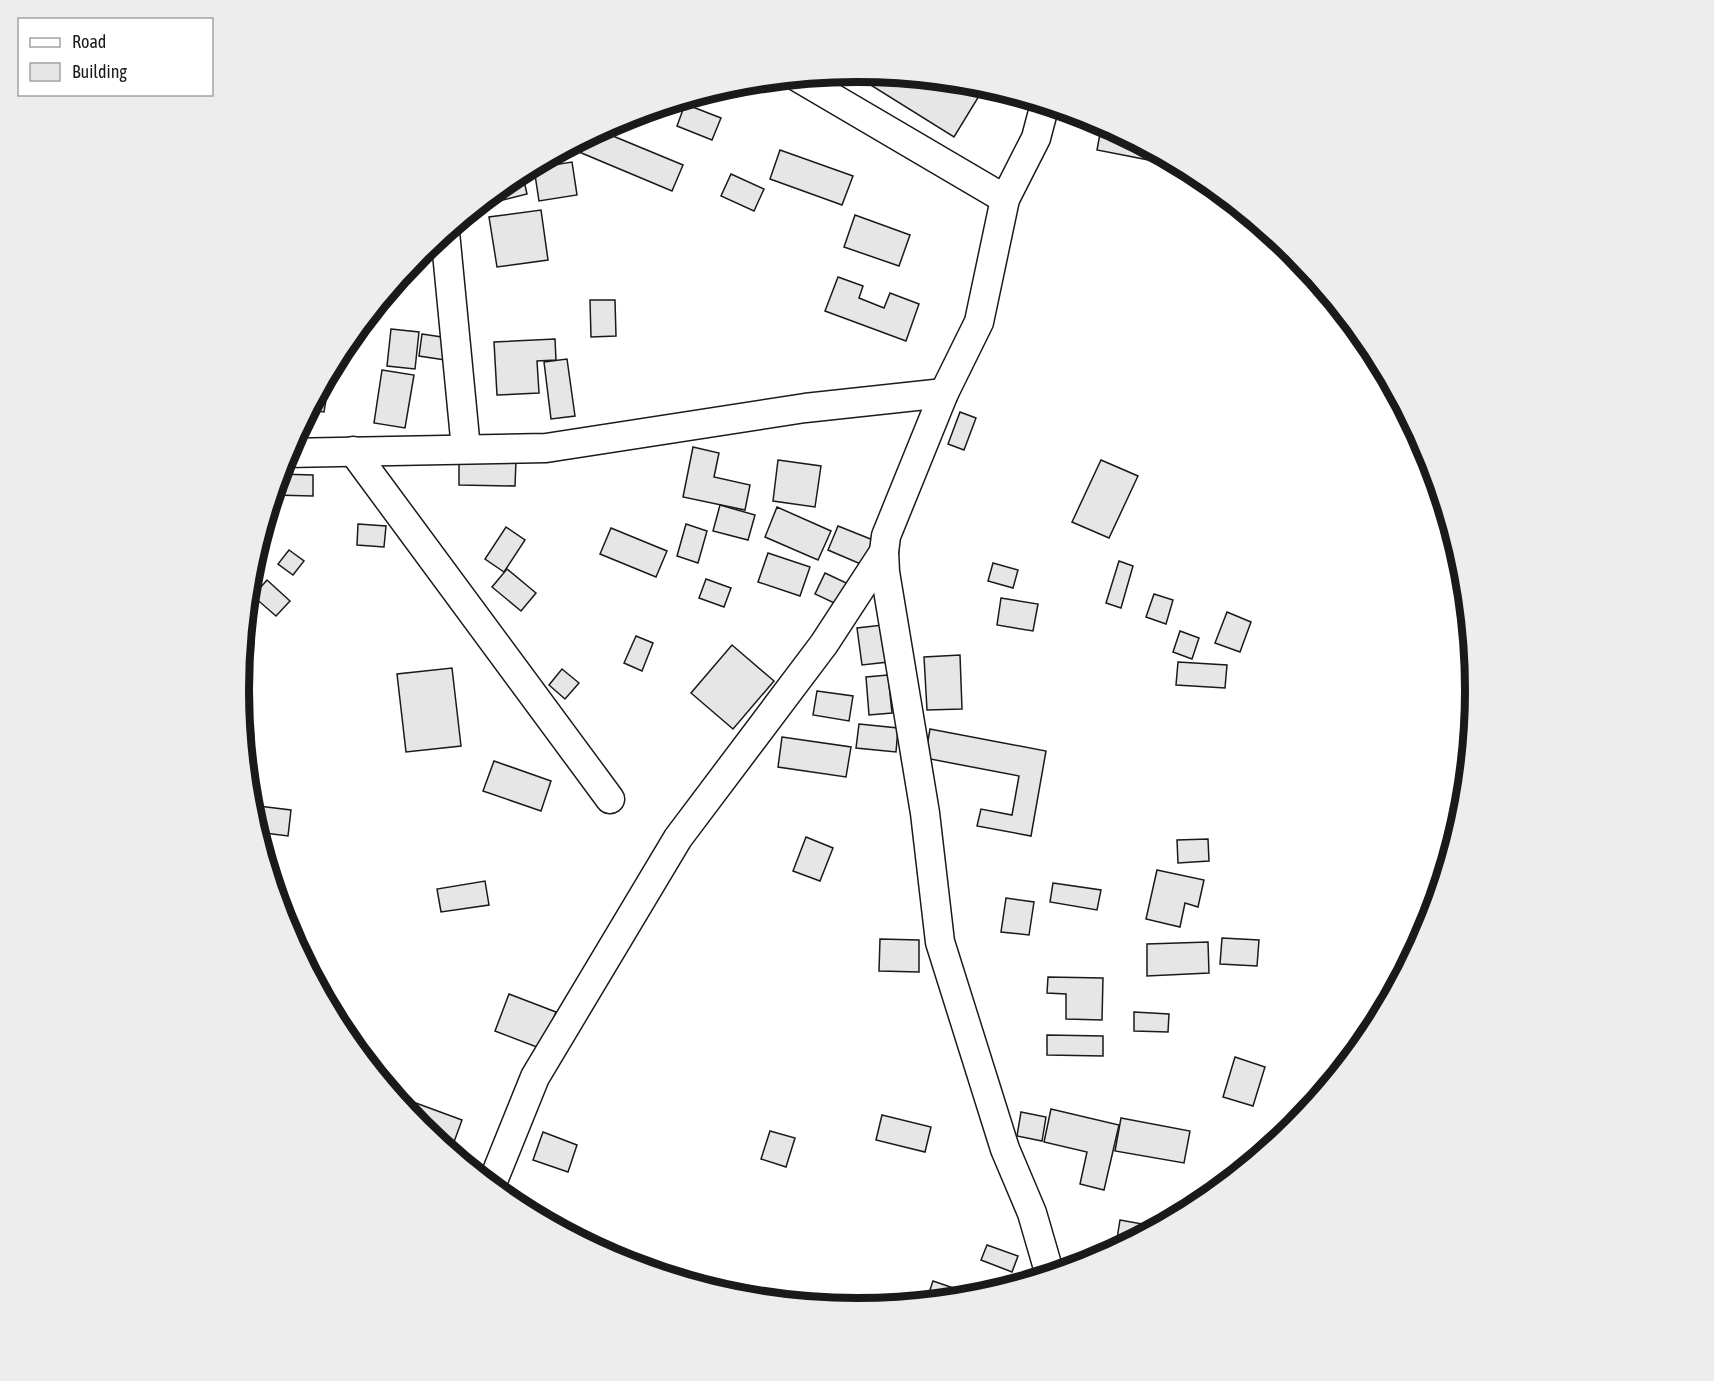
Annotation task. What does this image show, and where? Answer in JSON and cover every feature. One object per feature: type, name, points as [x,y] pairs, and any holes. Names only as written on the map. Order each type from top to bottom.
[{"type":"street","points":[[810,85],[1005,198]]},
{"type":"street","points":[[1044,112],[1036,138],[1005,198],[979,322],[944,393],[886,536],[884,552],[885,572],[925,813],[940,942],[1005,1149],[1032,1213],[1048,1267]]},
{"type":"street","points":[[446,243],[466,449]]},
{"type":"street","points":[[298,453],[546,448],[805,408],[944,393]]},
{"type":"street","points":[[353,451],[610,799]]},
{"type":"street","points":[[494,1178],[536,1077],[678,838],[824,644],[884,552]]},
{"type":"building","points":[[867,82],[976,94],[979,96],[954,137]]},
{"type":"building","points":[[690,106],[721,118],[712,140],[677,126],[683,108]]},
{"type":"building","points":[[614,133],[613,136],[683,165],[672,191],[577,151]]},
{"type":"building","points":[[1100,133],[1156,161],[1097,150]]},
{"type":"building","points":[[780,150],[853,176],[842,205],[770,179]]},
{"type":"building","points":[[572,162],[577,195],[539,201],[535,175],[551,165]]},
{"type":"building","points":[[731,174],[764,189],[754,211],[721,196]]},
{"type":"building","points":[[524,182],[527,194],[496,202]]},
{"type":"building","points":[[541,210],[548,260],[497,267],[489,217]]},
{"type":"building","points":[[855,215],[910,235],[899,266],[844,247]]},
{"type":"building","points":[[838,277],[863,286],[859,298],[884,308],[890,293],[919,304],[906,341],[825,311]]},
{"type":"building","points":[[590,300],[615,300],[616,336],[591,337]]},
{"type":"building","points":[[391,329],[419,332],[415,369],[387,366]]},
{"type":"building","points":[[422,334],[468,341],[465,363],[419,356]]},
{"type":"building","points":[[555,339],[556,360],[537,361],[539,393],[497,395],[494,342]]},
{"type":"building","points":[[567,359],[575,416],[551,419],[544,362]]},
{"type":"building","points":[[382,370],[414,375],[405,428],[374,423]]},
{"type":"building","points":[[328,391],[324,412],[317,411]]},
{"type":"building","points":[[960,412],[976,418],[964,450],[948,444]]},
{"type":"building","points":[[693,447],[719,453],[714,477],[750,485],[745,510],[683,497]]},
{"type":"building","points":[[459,459],[516,460],[515,486],[459,485]]},
{"type":"building","points":[[778,460],[821,466],[815,507],[773,501]]},
{"type":"building","points":[[1101,460],[1138,476],[1109,538],[1072,522]]},
{"type":"building","points":[[289,474],[313,475],[313,496],[281,495]]},
{"type":"building","points":[[720,505],[755,515],[748,540],[713,531]]},
{"type":"building","points":[[777,507],[831,531],[818,560],[765,537]]},
{"type":"building","points":[[358,524],[386,526],[384,547],[357,545]]},
{"type":"building","points":[[686,524],[707,531],[698,563],[677,556]]},
{"type":"building","points":[[838,526],[873,540],[863,565],[828,550]]},
{"type":"building","points":[[506,527],[525,540],[504,572],[485,559]]},
{"type":"building","points":[[611,528],[667,551],[656,577],[600,554]]},
{"type":"building","points":[[289,550],[304,561],[293,575],[278,564]]},
{"type":"building","points":[[768,553],[810,567],[800,596],[758,582]]},
{"type":"building","points":[[1119,561],[1133,566],[1121,608],[1106,603]]},
{"type":"building","points":[[993,563],[1018,570],[1013,588],[988,581]]},
{"type":"building","points":[[507,569],[536,593],[521,611],[492,587]]},
{"type":"building","points":[[825,573],[857,588],[847,609],[815,594]]},
{"type":"building","points":[[706,579],[731,588],[724,607],[699,598]]},
{"type":"building","points":[[267,580],[290,601],[276,616],[256,599],[258,591]]},
{"type":"building","points":[[1154,594],[1173,600],[1166,624],[1146,617]]},
{"type":"building","points":[[1001,598],[1038,604],[1033,631],[997,625]]},
{"type":"building","points":[[1227,612],[1251,622],[1240,652],[1215,643]]},
{"type":"building","points":[[883,625],[888,662],[862,665],[857,628]]},
{"type":"building","points":[[1180,631],[1199,638],[1192,659],[1173,652]]},
{"type":"building","points":[[636,636],[653,643],[642,671],[624,663]]},
{"type":"building","points":[[732,645],[774,681],[733,729],[691,693]]},
{"type":"building","points":[[960,655],[962,709],[927,710],[924,657]]},
{"type":"building","points":[[1178,662],[1227,665],[1225,688],[1176,685]]},
{"type":"building","points":[[452,668],[461,746],[406,752],[397,674]]},
{"type":"building","points":[[562,669],[579,683],[565,699],[549,685]]},
{"type":"building","points":[[888,675],[892,713],[869,715],[866,677]]},
{"type":"building","points":[[817,691],[853,696],[849,721],[813,715]]},
{"type":"building","points":[[859,724],[898,728],[896,752],[856,748]]},
{"type":"building","points":[[930,729],[1046,751],[1031,836],[977,826],[981,809],[1012,815],[1019,776],[925,758]]},
{"type":"building","points":[[782,737],[851,747],[846,777],[778,767]]},
{"type":"building","points":[[494,761],[551,781],[541,811],[483,791]]},
{"type":"building","points":[[261,806],[291,810],[288,836],[267,833]]},
{"type":"building","points":[[806,837],[833,848],[820,881],[793,871]]},
{"type":"building","points":[[1208,839],[1209,861],[1178,863],[1177,840]]},
{"type":"building","points":[[1157,870],[1204,880],[1198,907],[1185,903],[1180,927],[1146,919]]},
{"type":"building","points":[[485,881],[489,905],[441,912],[437,889]]},
{"type":"building","points":[[1053,883],[1101,890],[1097,910],[1050,902]]},
{"type":"building","points":[[1006,898],[1034,902],[1029,935],[1001,932]]},
{"type":"building","points":[[1222,938],[1259,940],[1257,966],[1220,964]]},
{"type":"building","points":[[880,939],[919,940],[919,972],[879,971]]},
{"type":"building","points":[[1208,942],[1209,973],[1147,976],[1147,944]]},
{"type":"building","points":[[1048,977],[1103,978],[1102,1020],[1066,1019],[1066,994],[1047,993]]},
{"type":"building","points":[[509,994],[556,1012],[542,1049],[495,1031]]},
{"type":"building","points":[[1134,1012],[1169,1014],[1168,1032],[1134,1031]]},
{"type":"building","points":[[1047,1035],[1103,1036],[1103,1056],[1047,1055]]},
{"type":"building","points":[[1235,1057],[1265,1067],[1253,1106],[1223,1097]]},
{"type":"building","points":[[409,1100],[462,1120],[453,1145]]},
{"type":"building","points":[[1051,1109],[1119,1125],[1104,1190],[1080,1184],[1087,1152],[1044,1142]]},
{"type":"building","points":[[1021,1112],[1046,1117],[1042,1141],[1017,1136]]},
{"type":"building","points":[[882,1115],[931,1127],[925,1152],[876,1140]]},
{"type":"building","points":[[1121,1118],[1190,1131],[1184,1163],[1115,1151]]},
{"type":"building","points":[[770,1131],[795,1138],[786,1167],[761,1159]]},
{"type":"building","points":[[543,1132],[577,1145],[568,1172],[533,1160]]},
{"type":"building","points":[[1120,1220],[1147,1225],[1126,1236],[1117,1240]]},
{"type":"building","points":[[987,1245],[1018,1256],[1012,1272],[981,1260]]},
{"type":"building","points":[[933,1281],[958,1290],[936,1293],[929,1294]]}]
